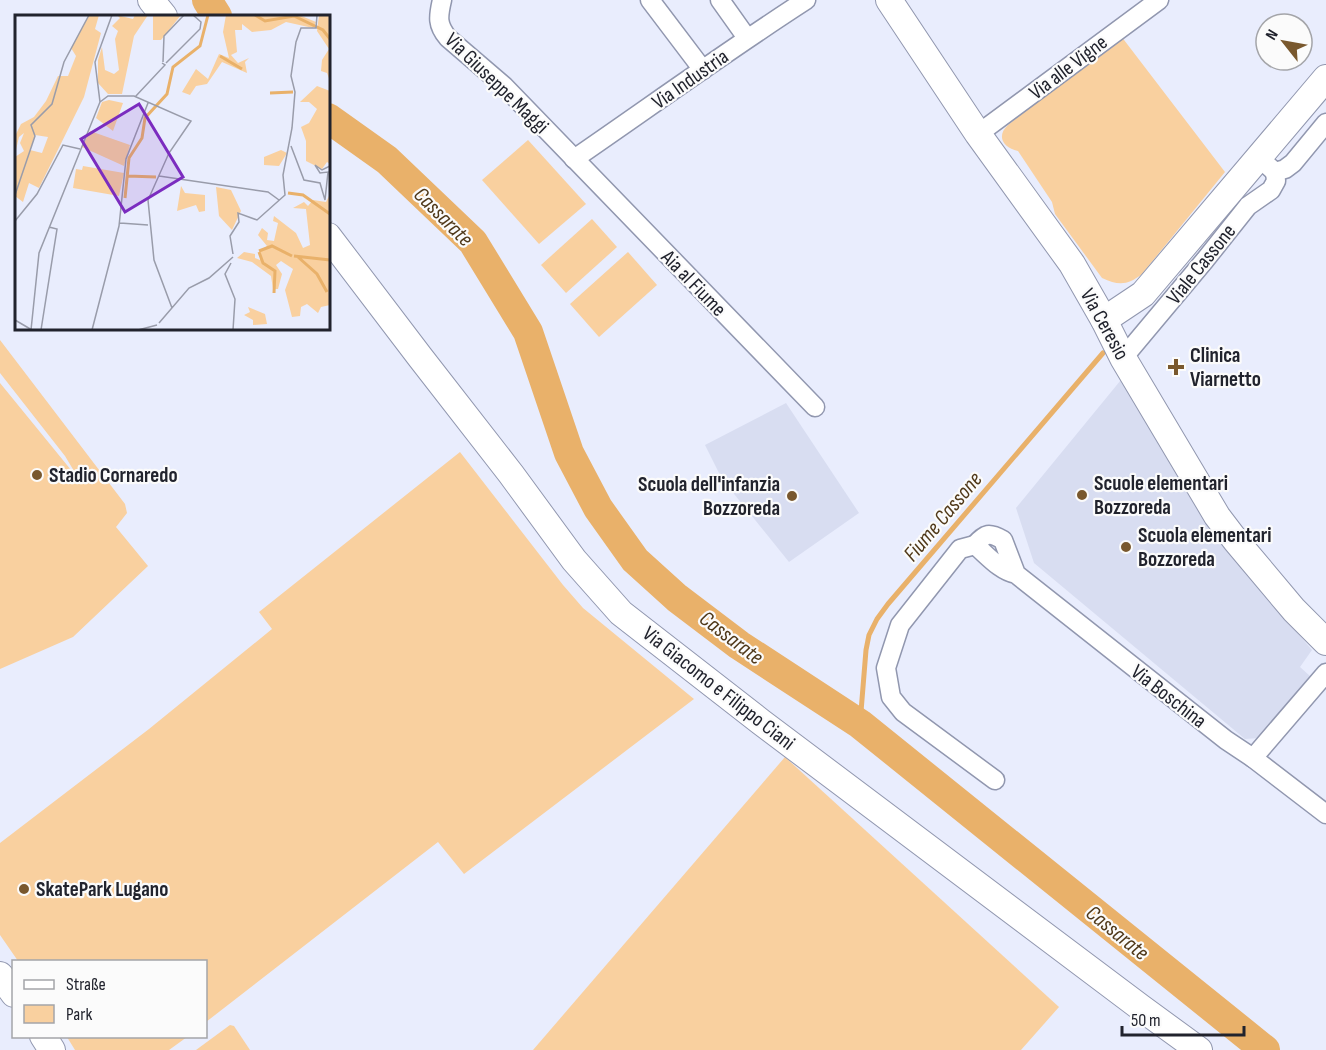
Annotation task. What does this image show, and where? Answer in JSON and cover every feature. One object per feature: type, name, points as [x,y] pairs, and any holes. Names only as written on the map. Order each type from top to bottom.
[{"type":"main road","points":[[151,0],[163,15]]},
{"type":"main road","name":"Via Ceresio","points":[[890,0],[978,134],[1072,264],[1123,358],[1217,516],[1294,610],[1326,642]]},
{"type":"main road","name":"Viale Cassone","points":[[1104,320],[1143,294],[1267,165],[1326,78]]},
{"type":"main road","name":"Via Giacomo e Filippo Ciani","points":[[330,239],[574,560],[621,613],[761,722],[1131,1000],[1188,1047]]},
{"type":"main road","points":[[0,975],[12,991]]},
{"type":"street","name":"Via Giuseppe Maggi","points":[[442,0],[440,29],[504,86],[574,159]]},
{"type":"street","points":[[650,0],[703,70]]},
{"type":"street","points":[[720,0],[747,38]]},
{"type":"street","name":"Via Industria","points":[[574,159],[747,38],[806,0]]},
{"type":"street","name":"Via alle Vigne","points":[[978,134],[1159,0]]},
{"type":"street","name":"Viale Cassone","points":[[1267,165],[1285,169],[1293,163],[1326,123]]},
{"type":"street","name":"Aia al Fiume","points":[[574,159],[815,407]]},
{"type":"street","name":"Viale Cassone","points":[[1123,358],[1248,206],[1270,190],[1276,181],[1267,165]]},
{"type":"street","name":"Via Boschina","points":[[994,780],[903,712],[891,698],[886,668],[900,625],[960,549],[975,545],[983,536],[992,534],[1003,540],[1016,574],[1226,740],[1326,814]]},
{"type":"street","points":[[1253,758],[1326,673]]},
{"type":"shaded area","name":"Scuola elementari Bozzoreda","points":[[1125,375],[1210,530],[1312,650],[1300,667],[1310,676],[1260,738],[1245,739],[1034,563],[1016,508]]},
{"type":"shaded area","name":"Scuola dell'infanzia Bozzoreda","points":[[786,403],[859,513],[789,562],[722,479],[705,445]]},
{"type":"green space","points":[[1121,36],[1225,172],[1142,274],[1128,282],[1118,283],[1102,278],[1055,214],[1052,202],[1018,151],[1005,144],[1002,133],[1008,125]]},
{"type":"green space","points":[[528,140],[586,204],[539,244],[482,180]]},
{"type":"green space","points":[[592,219],[617,247],[566,293],[541,265]]},
{"type":"green space","points":[[628,252],[657,285],[599,337],[570,304]]},
{"type":"green space","name":"Stadio Cornaredo","points":[[0,340],[125,504],[127,513],[116,527],[148,566],[73,637],[0,669],[0,383],[80,481],[65,456],[0,373]]},
{"type":"green space","points":[[460,452],[583,608],[694,699],[464,874],[438,842],[207,1021],[207,960],[17,960],[0,935],[0,843],[149,729],[272,629],[259,612]]},
{"type":"green space","points":[[785,757],[1059,1007],[1021,1050],[533,1050]]},
{"type":"green space","points":[[230,1025],[234,1026],[250,1050],[196,1050]]},
{"type":"green space","points":[[68,1038],[186,1038],[169,1050],[75,1050]]},
{"type":"waterway","name":"Cassarate","points":[[207,0],[216,15]]},
{"type":"waterway","name":"Cassarate","points":[[330,119],[387,160],[473,242],[528,332],[569,453],[598,508],[635,560],[677,598],[739,645],[860,724],[1265,1050]]},
{"type":"waterway","name":"Fiume Cassone","points":[[860,724],[866,650],[869,635],[877,619],[1103,353]]},
{"type":"place","name":"Clinica Viarnetto","points":[[1176,367]]},
{"type":"place","name":"Stadio Cornaredo","points":[[37,475]]},
{"type":"place","name":"Scuole elementari Bozzoreda","points":[[1082,495]]},
{"type":"place","name":"Scuola dell'infanzia Bozzoreda","points":[[792,496]]},
{"type":"place","name":"Scuola elementari Bozzoreda","points":[[1126,547]]},
{"type":"place","name":"SkatePark Lugano","points":[[24,889]]}]
